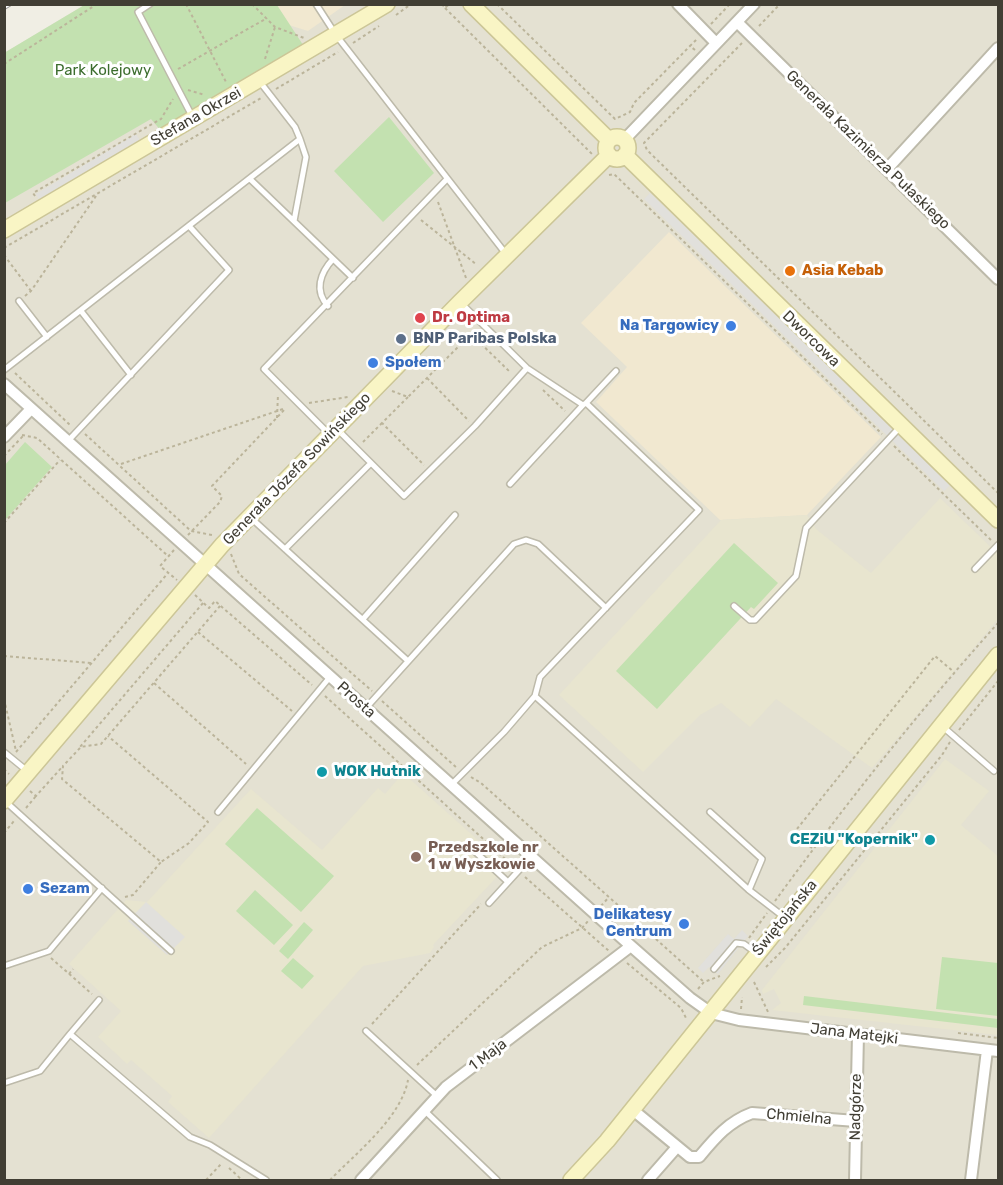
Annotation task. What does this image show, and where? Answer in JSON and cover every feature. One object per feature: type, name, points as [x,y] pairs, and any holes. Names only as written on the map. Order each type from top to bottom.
[{"type":"street","points":[[471,4],[614,145]]},
{"type":"street","points":[[678,4],[716,43]]},
{"type":"street","name":"Generała Józefa Sowińskiego","points":[[4,801],[204,565],[249,517],[754,4]]},
{"type":"street","name":"Stefana Okrzei","points":[[4,230],[193,118],[259,81],[341,41],[374,14],[389,11]]},
{"type":"street","name":"Generała Kazimierza Pułaskiego","points":[[737,22],[999,279]]},
{"type":"street","points":[[887,169],[999,48]]},
{"type":"street","name":"Dworcowa","points":[[614,145],[617,159],[625,155],[999,520]]},
{"type":"street","name":"Prosta","points":[[4,384],[631,946],[690,998],[711,1012]]},
{"type":"street","points":[[4,437],[31,409]]},
{"type":"street","name":"Świętojańska","points":[[571,1180],[633,1110],[785,918],[999,655]]},
{"type":"street","name":"1 Maja","points":[[361,1180],[446,1087],[631,946]]},
{"type":"street","name":"Jana Matejki","points":[[711,1012],[739,1020],[999,1051]]},
{"type":"street","name":"Nadgórze","points":[[855,1180],[858,1034]]},
{"type":"street","points":[[972,1180],[987,1050]]},
{"type":"street","name":"Chmielna","points":[[633,1110],[690,1157],[699,1158],[722,1131],[737,1119],[752,1113],[856,1121]]},
{"type":"street","points":[[648,1180],[677,1147]]},
{"type":"lane","points":[[150,4],[138,12],[193,118]]},
{"type":"lane","points":[[316,4],[341,41],[507,255]]},
{"type":"lane","points":[[259,81],[295,127],[306,157],[294,221]]},
{"type":"lane","points":[[4,370],[300,139]]},
{"type":"lane","points":[[250,179],[353,279]]},
{"type":"lane","points":[[447,179],[328,306],[264,369],[299,404],[357,449],[404,496],[475,426],[526,368]]},
{"type":"lane","points":[[67,442],[229,270],[189,226]]},
{"type":"lane","points":[[328,306],[320,298],[318,289],[327,266],[333,259]]},
{"type":"lane","points":[[19,301],[47,337]]},
{"type":"lane","points":[[451,785],[504,732],[535,696],[540,677],[699,510],[585,404],[526,368],[460,302]]},
{"type":"lane","points":[[81,311],[131,375]]},
{"type":"lane","points":[[510,484],[616,371]]},
{"type":"lane","points":[[734,606],[750,620],[755,620],[772,602],[796,576],[806,528],[901,426]]},
{"type":"lane","points":[[285,549],[371,463]]},
{"type":"lane","points":[[363,619],[455,515]]},
{"type":"lane","points":[[249,517],[408,661]]},
{"type":"lane","points":[[365,709],[514,544],[520,541],[538,544],[606,608]]},
{"type":"lane","points":[[975,568],[998,546]]},
{"type":"lane","points":[[218,812],[296,714],[330,676]]},
{"type":"lane","points":[[535,696],[749,890],[785,918]]},
{"type":"lane","points":[[941,725],[994,771]]},
{"type":"lane","points":[[4,752],[29,772]]},
{"type":"lane","points":[[4,801],[171,951]]},
{"type":"lane","points":[[710,812],[762,859],[749,890]]},
{"type":"lane","points":[[469,846],[506,880]]},
{"type":"lane","points":[[489,903],[506,880],[531,857]]},
{"type":"lane","points":[[4,966],[49,951],[102,888]]},
{"type":"lane","points":[[714,969],[736,943],[744,944],[757,953]]},
{"type":"lane","points":[[4,1083],[40,1071],[99,1000]]},
{"type":"lane","points":[[366,1031],[437,1096]]},
{"type":"lane","points":[[70,1034],[190,1137],[266,1180]]},
{"type":"lane","points":[[425,1110],[497,1180]]},
{"type":"path","points":[[4,64],[97,4]]},
{"type":"path","points":[[186,4],[226,82]]},
{"type":"path","points":[[252,4],[274,27],[303,37],[294,43]]},
{"type":"path","points":[[389,11],[411,4]]},
{"type":"path","points":[[442,4],[592,151],[592,156]]},
{"type":"path","points":[[446,8],[449,4]]},
{"type":"path","points":[[497,4],[615,119],[630,112],[634,103],[690,46]]},
{"type":"path","points":[[755,30],[780,4]]},
{"type":"path","points":[[4,248],[269,93],[374,14]]},
{"type":"path","points":[[176,70],[267,18]]},
{"type":"path","points":[[274,27],[265,59],[275,54]]},
{"type":"path","points":[[746,39],[644,143],[647,150],[999,493]]},
{"type":"path","points":[[219,86],[236,76]]},
{"type":"path","points":[[28,202],[36,198],[33,193],[161,119],[171,100],[190,89],[204,95],[212,91]]},
{"type":"path","points":[[601,181],[610,174],[614,174],[998,546]]},
{"type":"path","points":[[435,192],[451,242],[468,280]]},
{"type":"path","points":[[19,301],[32,291],[97,194]]},
{"type":"path","points":[[414,215],[480,267]]},
{"type":"path","points":[[4,255],[32,291]]},
{"type":"path","points":[[357,449],[471,334],[517,379]]},
{"type":"path","points":[[19,377],[73,428]]},
{"type":"path","points":[[427,378],[475,426]]},
{"type":"path","points":[[277,418],[281,386]]},
{"type":"path","points":[[539,387],[571,418]]},
{"type":"path","points":[[392,391],[408,397]]},
{"type":"path","points":[[121,464],[299,404],[352,397]]},
{"type":"path","points":[[191,531],[220,502],[222,496],[212,486],[286,408]]},
{"type":"path","points":[[382,423],[430,471]]},
{"type":"path","points":[[82,432],[121,464],[191,531],[212,535]]},
{"type":"path","points":[[4,456],[23,436]]},
{"type":"path","points":[[37,438],[168,556]]},
{"type":"path","points":[[4,523],[61,459]]},
{"type":"path","points":[[231,553],[239,574],[374,693]]},
{"type":"path","points":[[11,758],[168,573]]},
{"type":"path","points":[[215,601],[318,690],[515,868],[506,880]]},
{"type":"path","points":[[160,862],[62,779],[63,766],[203,603]]},
{"type":"path","points":[[80,747],[101,744],[221,605]]},
{"type":"path","points":[[774,902],[813,849],[954,672],[999,623]]},
{"type":"path","points":[[198,632],[296,714]]},
{"type":"path","points":[[4,656],[92,663]]},
{"type":"path","points":[[813,849],[793,834],[935,656],[954,672]]},
{"type":"path","points":[[741,998],[895,817],[999,681]]},
{"type":"path","points":[[154,683],[252,769]]},
{"type":"path","points":[[4,699],[16,751]]},
{"type":"path","points":[[381,700],[463,773],[481,783],[704,982]]},
{"type":"path","points":[[108,736],[208,822],[189,843],[160,862],[133,895],[126,896],[119,903]]},
{"type":"path","points":[[518,871],[621,963],[628,963],[681,1008],[687,1017],[686,1028]]},
{"type":"path","points":[[366,1031],[481,904]]},
{"type":"path","points":[[750,937],[768,911]]},
{"type":"path","points":[[330,1180],[396,1110],[406,1092],[410,1072],[542,947],[582,928]]},
{"type":"path","points":[[44,952],[99,1000]]},
{"type":"path","points":[[69,974],[73,969]]},
{"type":"path","points":[[754,982],[768,1012]]},
{"type":"path","points":[[206,1180],[223,1163],[243,1180]]},
{"type":"shaded area","points":[[86,4],[998,5],[998,1180],[5,1180],[4,53]]},
{"type":"shaded area","points":[[264,5],[345,5],[308,31],[279,22]]},
{"type":"shaded area","points":[[136,134],[141,142],[40,202],[36,194]]},
{"type":"shaded area","points":[[650,193],[950,485],[944,491],[644,199]]},
{"type":"shaded area","points":[[669,232],[881,437],[807,515],[720,520],[596,402],[627,367],[581,323]]},
{"type":"shaded area","points":[[940,498],[998,554],[998,619],[872,768],[776,699],[750,727],[721,703],[700,715],[643,772],[559,695],[721,520],[807,515],[816,529],[871,573]]},
{"type":"shaded area","points":[[945,759],[989,791],[961,825],[998,856],[998,1035],[772,1010],[781,1003],[774,989],[763,994],[762,990]]},
{"type":"shaded area","points":[[403,773],[507,866],[433,945],[430,953],[363,966],[209,1138],[168,1102],[172,1096],[131,1060],[127,1064],[98,1037],[121,1011],[69,964],[126,900],[147,902],[251,789],[322,850],[378,788],[385,794]]},
{"type":"shaded area","points":[[146,902],[185,937],[167,955],[128,921]]},
{"type":"shaded area","points":[[742,930],[748,936],[718,974],[709,967],[703,973],[698,968],[728,934],[734,939]]},
{"type":"green space","name":"Park Kolejowy","points":[[86,4],[277,5],[305,48],[162,132],[151,119],[5,203],[4,53]]},
{"type":"green space","points":[[389,117],[434,173],[383,222],[334,171]]},
{"type":"green space","points":[[25,442],[52,467],[5,520],[5,465]]},
{"type":"green space","points":[[734,543],[778,583],[754,609],[751,607],[657,709],[616,671]]},
{"type":"green space","points":[[257,808],[334,876],[301,912],[225,844]]},
{"type":"green space","points":[[255,890],[293,925],[274,945],[236,911]]},
{"type":"green space","points":[[304,922],[313,930],[288,959],[279,951]]},
{"type":"green space","points":[[942,957],[998,963],[998,1016],[936,1009]]},
{"type":"green space","points":[[293,958],[314,976],[302,989],[281,971]]},
{"type":"green space","points":[[804,996],[998,1019],[998,1028],[803,1005]]},
{"type":"railway","points":[[4,7],[9,4]]},
{"type":"place","name":"Asia Kebab","points":[[790,271]]},
{"type":"place","name":"Dr. Optima","points":[[420,318]]},
{"type":"place","name":"Na Targowicy","points":[[731,326]]},
{"type":"place","name":"BNP Paribas Polska","points":[[401,339]]},
{"type":"place","name":"Społem","points":[[373,363]]},
{"type":"place","name":"WOK Hutnik","points":[[322,772]]},
{"type":"place","name":"CEZiU \"Kopernik\"","points":[[930,840]]},
{"type":"place","name":"Przedszkole nr 1 w Wyszkowie","points":[[416,857]]},
{"type":"place","name":"Sezam","points":[[28,889]]},
{"type":"place","name":"Delikatesy Centrum","points":[[684,924]]}]
